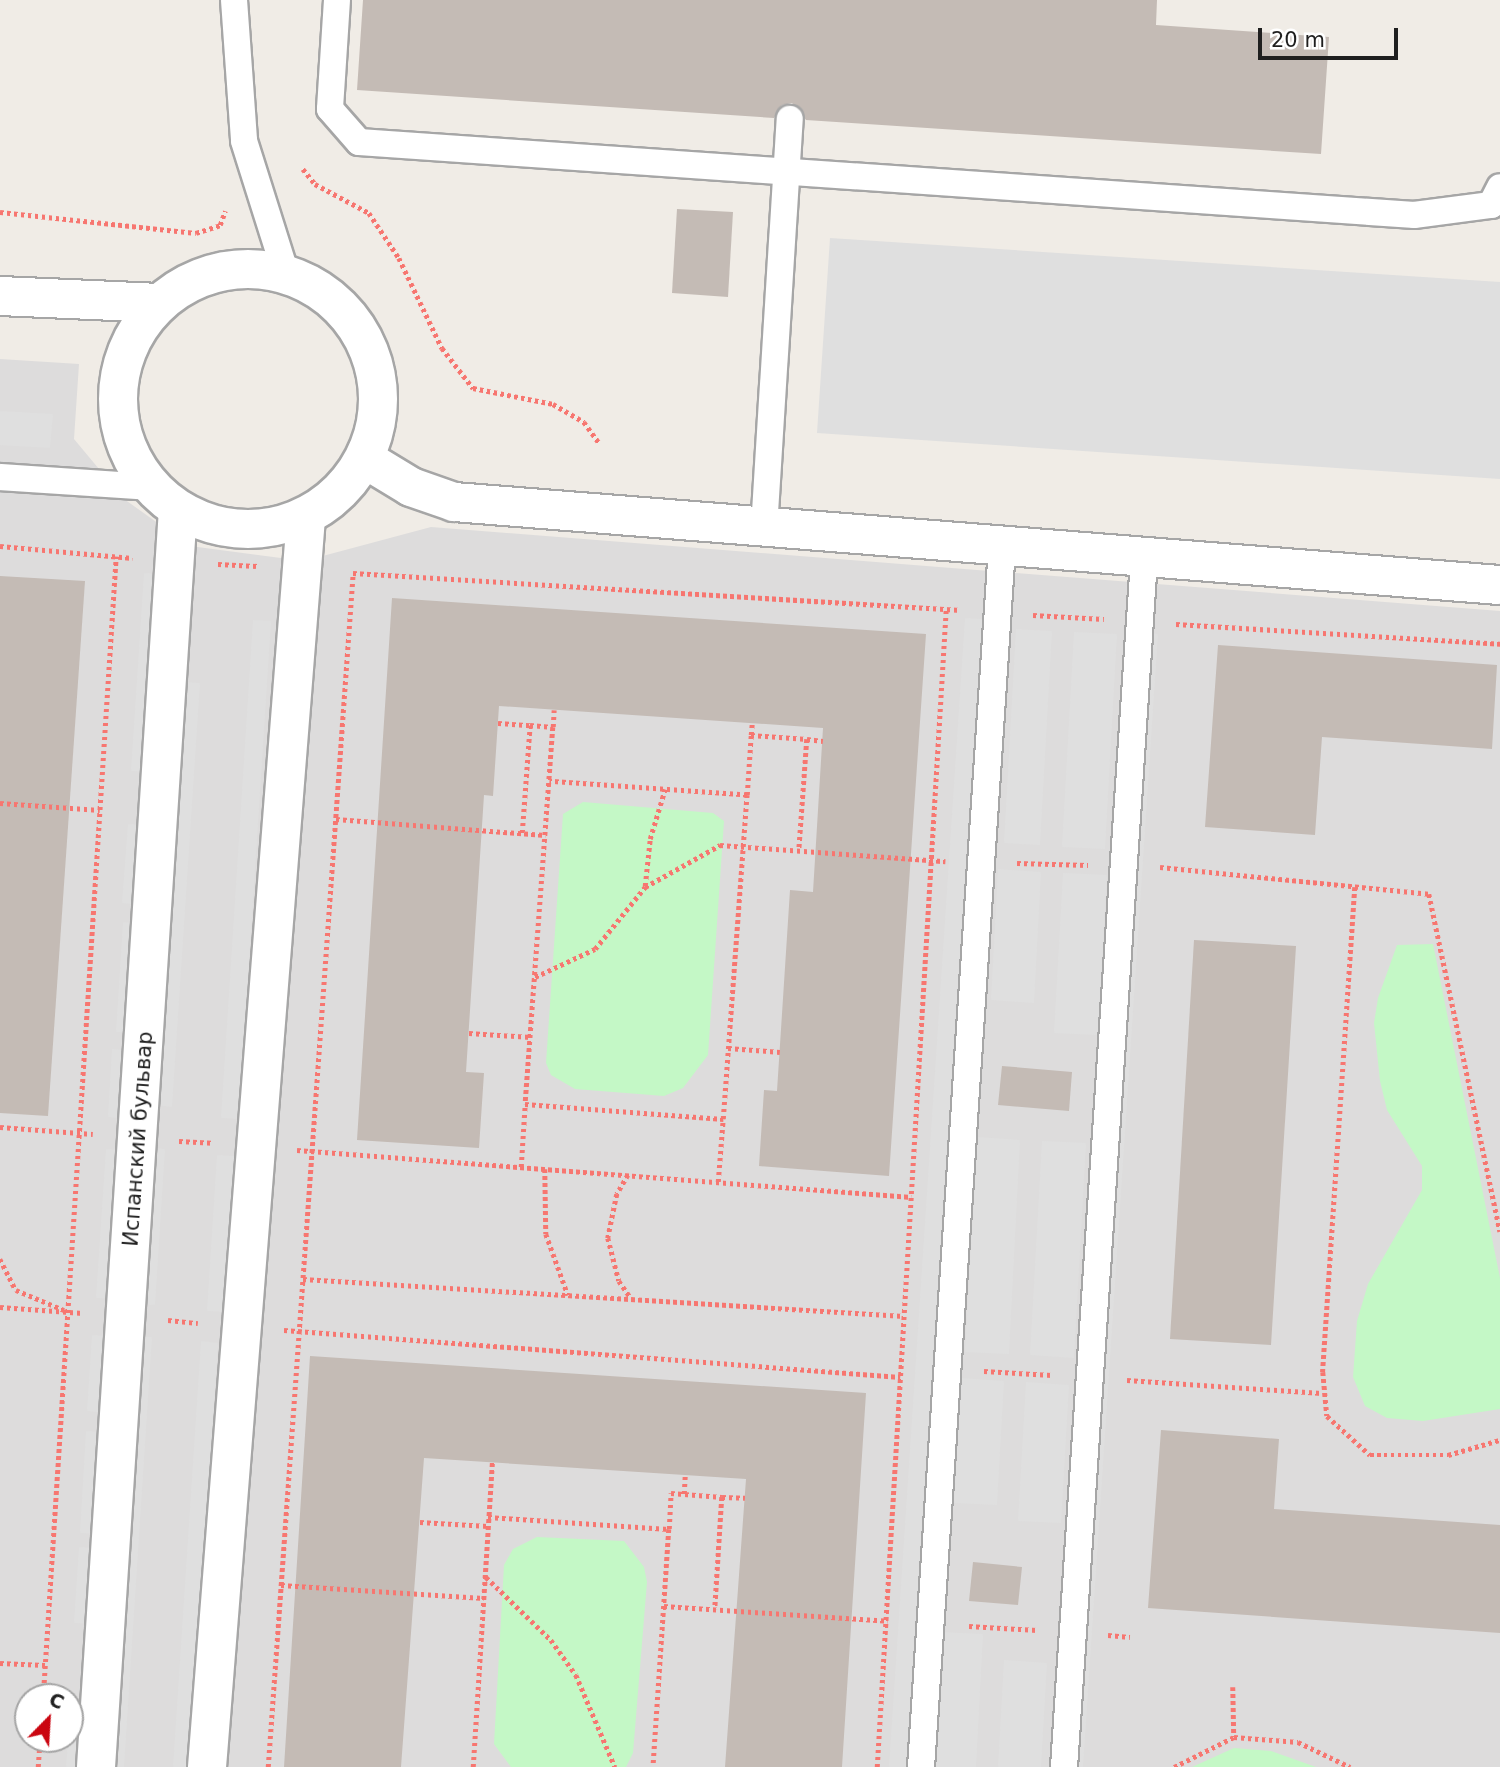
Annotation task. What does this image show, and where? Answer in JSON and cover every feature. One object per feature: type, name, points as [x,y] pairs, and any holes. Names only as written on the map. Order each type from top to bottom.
[{"type":"street","points":[[241,268],[286,274],[327,295],[358,328],[376,370],[378,416],[365,459],[340,493],[306,517],[263,529],[219,527],[164,499],[129,453],[118,400],[119,373],[134,335],[159,303],[197,279],[241,268]]},
{"type":"street","points":[[0,296],[159,303]]},
{"type":"street","points":[[365,459],[411,487],[454,502],[1500,585]]},
{"type":"street","name":"Испанский бульвар","points":[[96,1767],[177,561],[164,499]]},
{"type":"street","points":[[207,1767],[306,517]]},
{"type":"lane","points":[[234,0],[244,141],[286,274]]},
{"type":"lane","points":[[337,0],[330,109],[359,142],[1414,215],[1491,205],[1500,187]]},
{"type":"lane","points":[[764,527],[790,119]]},
{"type":"lane","points":[[0,477],[164,499]]},
{"type":"lane","points":[[921,1767],[1002,546]]},
{"type":"lane","points":[[1065,1767],[1144,558]]},
{"type":"path","points":[[303,169],[315,184],[369,213],[399,258],[442,348],[473,388],[553,404],[584,422],[599,443]]},
{"type":"path","points":[[0,212],[196,233],[220,225],[228,198]]},
{"type":"path","points":[[0,546],[353,573],[1500,644]]},
{"type":"path","points":[[44,1683],[116,556]]},
{"type":"path","points":[[268,1767],[353,573]]},
{"type":"path","points":[[877,1767],[946,610]]},
{"type":"path","points":[[521,1167],[554,710]]},
{"type":"path","points":[[498,723],[553,727]]},
{"type":"path","points":[[719,1182],[752,724]]},
{"type":"path","points":[[522,833],[530,725]]},
{"type":"path","points":[[751,736],[823,741]]},
{"type":"path","points":[[799,851],[807,739]]},
{"type":"path","points":[[550,781],[747,795]]},
{"type":"path","points":[[645,887],[650,839],[665,789]]},
{"type":"path","points":[[0,803],[100,810]]},
{"type":"path","points":[[336,819],[545,835]]},
{"type":"path","points":[[535,977],[595,949],[645,887],[720,845],[931,860],[1124,866]]},
{"type":"path","points":[[1200,869],[1429,894],[1500,1232]]},
{"type":"path","points":[[1355,887],[1322,1393],[1327,1416],[1370,1455],[1448,1455],[1500,1440]]},
{"type":"path","points":[[469,1033],[531,1037]]},
{"type":"path","points":[[728,1048],[780,1052]]},
{"type":"path","points":[[526,1104],[723,1119]]},
{"type":"path","points":[[0,1127],[911,1197]]},
{"type":"path","points":[[545,1169],[546,1234],[568,1295]]},
{"type":"path","points":[[628,1175],[617,1194],[608,1238],[619,1281],[631,1299]]},
{"type":"path","points":[[0,1259],[16,1290],[68,1312]]},
{"type":"path","points":[[303,1279],[904,1316]]},
{"type":"path","points":[[0,1307],[900,1377]]},
{"type":"path","points":[[901,1365],[1322,1393]]},
{"type":"path","points":[[473,1767],[492,1463]]},
{"type":"path","points":[[684,1494],[685,1475]]},
{"type":"path","points":[[653,1767],[671,1493],[745,1498]]},
{"type":"path","points":[[715,1609],[722,1497]]},
{"type":"path","points":[[488,1517],[669,1529]]},
{"type":"path","points":[[420,1522],[488,1526]]},
{"type":"path","points":[[485,1577],[551,1640],[570,1666],[615,1767]]},
{"type":"path","points":[[281,1585],[484,1598]]},
{"type":"path","points":[[664,1606],[1130,1637]]},
{"type":"path","points":[[0,1663],[45,1665]]},
{"type":"path","points":[[1233,1687],[1234,1737]]},
{"type":"path","points":[[1174,1767],[1234,1737],[1298,1742],[1350,1767]]},
{"type":"shaded area","points":[[830,238],[1500,282],[1500,479],[817,433]]},
{"type":"shaded area","points":[[0,359],[79,364],[74,439],[124,499],[190,546],[304,561],[431,527],[1500,611],[1500,1767],[0,1767]]},
{"type":"shaded area","points":[[0,411],[53,414],[50,448],[0,445]]},
{"type":"shaded area","points":[[144,573],[162,574],[149,772],[131,771]]},
{"type":"shaded area","points":[[965,618],[983,619],[908,1767],[889,1767]]},
{"type":"shaded area","points":[[253,620],[271,621],[239,1119],[221,1118]]},
{"type":"shaded area","points":[[1016,629],[1052,631],[1040,845],[1004,843]]},
{"type":"shaded area","points":[[1074,632],[1117,634],[1105,849],[1062,847]]},
{"type":"shaded area","points":[[1146,633],[1158,634],[1083,1767],[1071,1767]]},
{"type":"shaded area","points":[[181,682],[200,683],[172,1107],[154,1105]]},
{"type":"shaded area","points":[[128,824],[146,825],[141,905],[122,903]]},
{"type":"shaded area","points":[[998,869],[1041,872],[1034,1003],[991,1000]]},
{"type":"shaded area","points":[[1063,873],[1107,875],[1098,1035],[1054,1033]]},
{"type":"shaded area","points":[[123,922],[141,924],[134,1033],[116,1032]]},
{"type":"shaded area","points":[[112,1049],[131,1051],[126,1119],[108,1117]]},
{"type":"shaded area","points":[[977,1137],[1020,1140],[1009,1354],[965,1352]]},
{"type":"shaded area","points":[[1042,1141],[1086,1143],[1074,1358],[1030,1355]]},
{"type":"shaded area","points":[[147,1147],[165,1149],[155,1305],[137,1304]]},
{"type":"shaded area","points":[[106,1149],[124,1150],[114,1299],[96,1298]]},
{"type":"shaded area","points":[[217,1155],[235,1156],[225,1312],[207,1311]]},
{"type":"shaded area","points":[[92,1335],[110,1336],[105,1413],[87,1411]]},
{"type":"shaded area","points":[[134,1336],[152,1337],[124,1767],[106,1767]]},
{"type":"shaded area","points":[[201,1341],[218,1343],[191,1767],[173,1767]]},
{"type":"shaded area","points":[[961,1378],[1004,1381],[997,1505],[954,1503]]},
{"type":"shaded area","points":[[1026,1382],[1069,1385],[1061,1523],[1018,1521]]},
{"type":"shaded area","points":[[86,1431],[104,1432],[98,1534],[80,1533]]},
{"type":"shaded area","points":[[79,1547],[97,1548],[92,1624],[74,1623]]},
{"type":"shaded area","points":[[940,1632],[983,1634],[976,1767],[933,1767]]},
{"type":"shaded area","points":[[1004,1660],[1047,1663],[1041,1767],[998,1767]]},
{"type":"shaded area","points":[[84,1702],[89,1702],[85,1767],[66,1767],[67,1753],[84,1753]]},
{"type":"green space","points":[[583,802],[713,813],[724,821],[708,1055],[683,1088],[664,1096],[575,1089],[551,1075],[546,1063],[563,814]]},
{"type":"green space","points":[[1433,944],[1500,1278],[1500,1409],[1423,1421],[1387,1418],[1365,1406],[1353,1377],[1357,1321],[1368,1284],[1422,1190],[1422,1166],[1387,1110],[1380,1081],[1374,1023],[1378,998],[1397,945]]},
{"type":"green space","points":[[537,1537],[624,1541],[644,1567],[647,1582],[633,1753],[626,1767],[511,1767],[494,1744],[504,1565],[513,1549]]},
{"type":"green space","points":[[1234,1748],[1271,1751],[1316,1767],[1192,1767]]},
{"type":"building","points":[[363,0],[1157,0],[1156,25],[1329,37],[1321,154],[806,120],[792,103],[782,105],[774,118],[357,90]]},
{"type":"building","points":[[677,209],[733,212],[728,297],[672,293]]},
{"type":"building","points":[[0,576],[85,581],[48,1116],[0,1113]]},
{"type":"building","points":[[392,598],[926,634],[889,1176],[759,1166],[764,1090],[777,1091],[790,890],[813,892],[823,728],[499,706],[493,796],[484,795],[466,1072],[484,1073],[479,1148],[357,1140]]},
{"type":"building","points":[[1218,645],[1497,665],[1492,749],[1322,737],[1315,835],[1205,827]]},
{"type":"building","points":[[1194,940],[1296,946],[1271,1345],[1170,1339]]},
{"type":"building","points":[[1002,1066],[1072,1072],[1069,1111],[998,1105]]},
{"type":"building","points":[[310,1356],[866,1393],[842,1767],[725,1767],[746,1479],[424,1458],[401,1767],[284,1767]]},
{"type":"building","points":[[1161,1430],[1279,1439],[1274,1509],[1500,1525],[1500,1633],[1148,1608]]},
{"type":"building","points":[[973,1562],[1022,1567],[1018,1605],[969,1601]]}]
